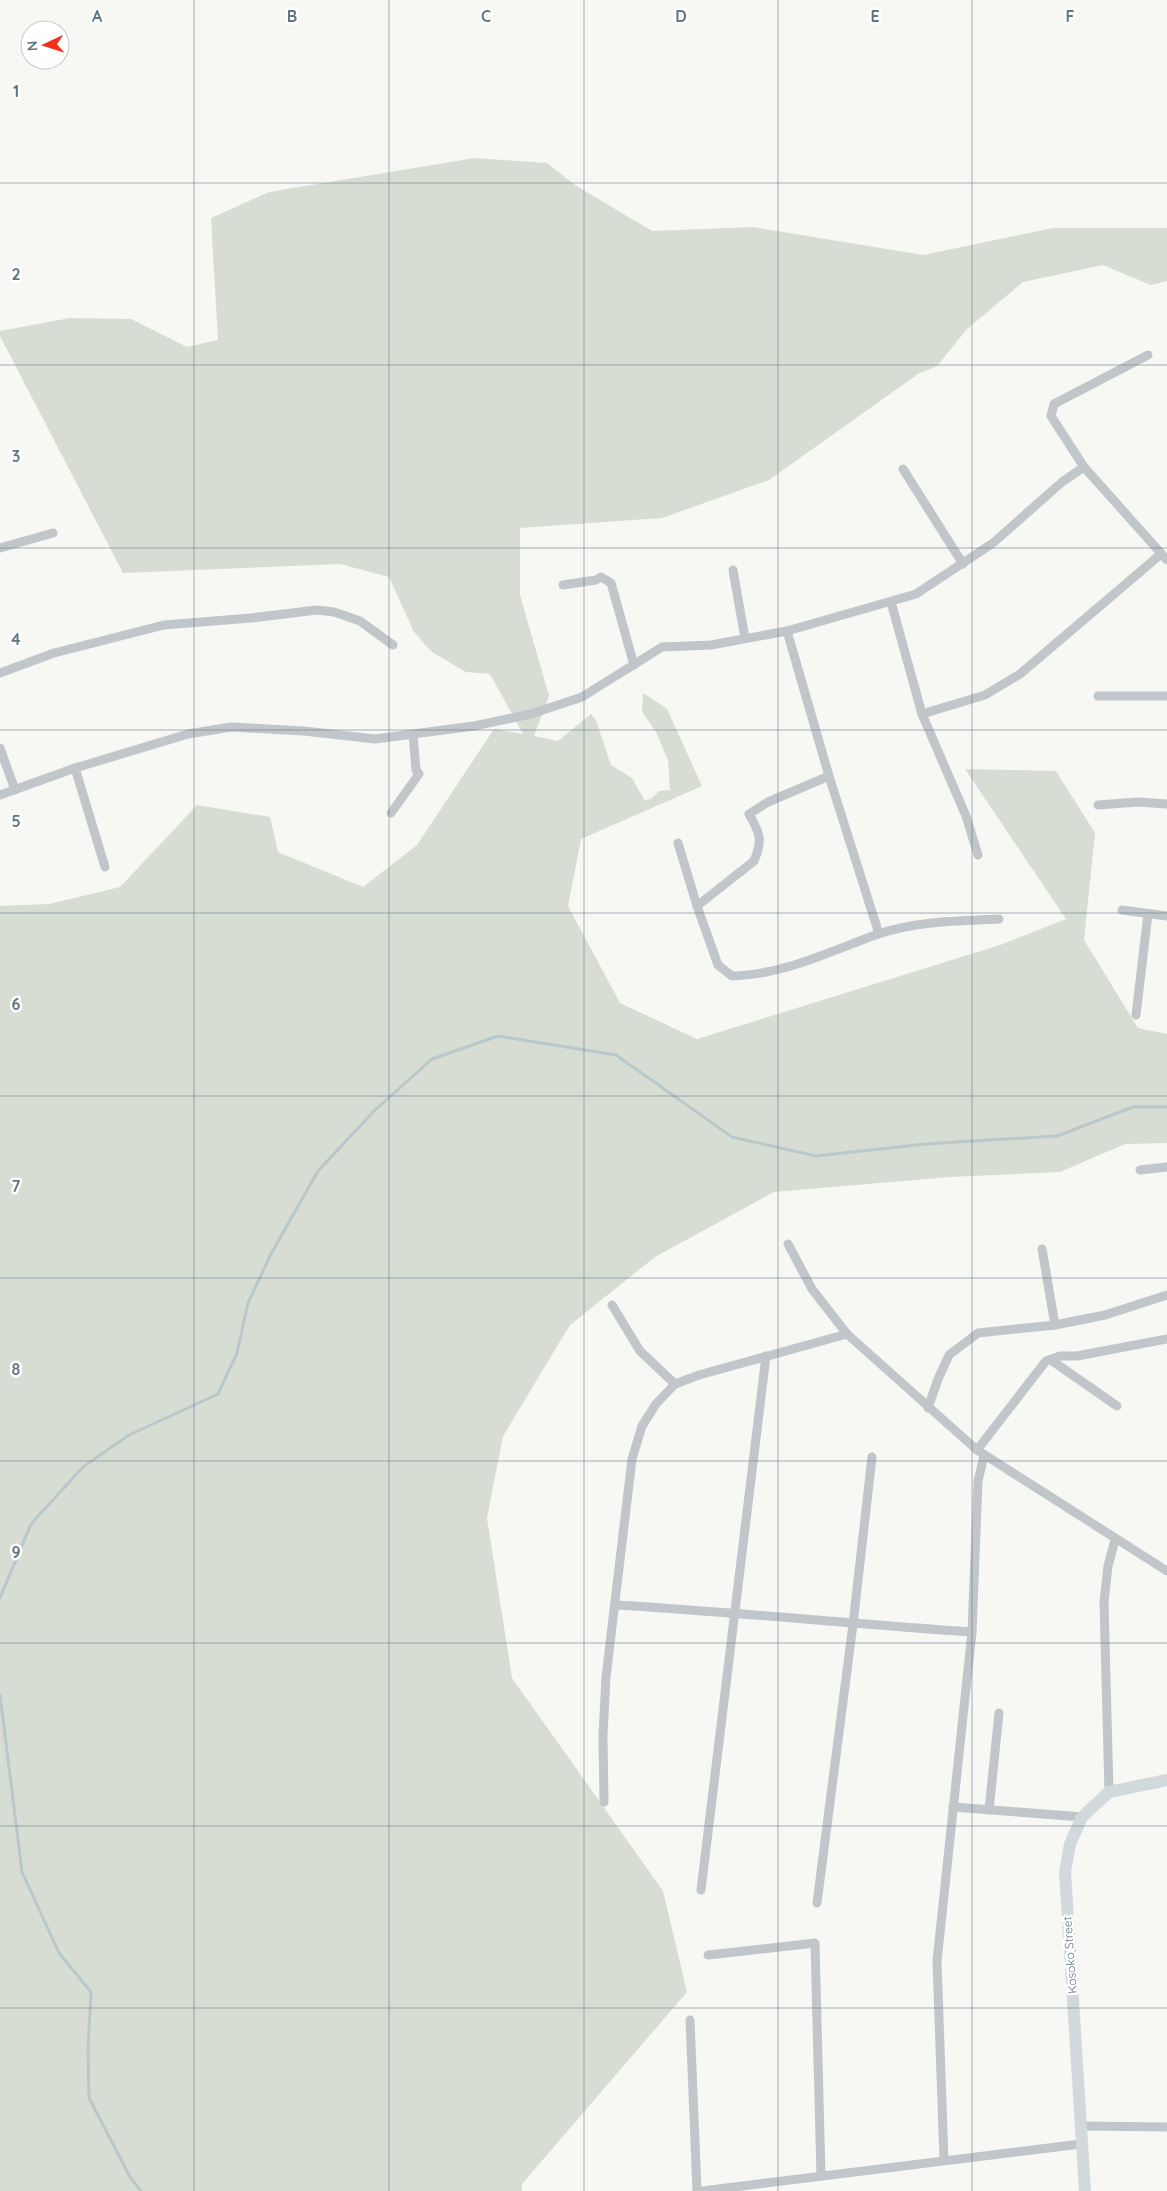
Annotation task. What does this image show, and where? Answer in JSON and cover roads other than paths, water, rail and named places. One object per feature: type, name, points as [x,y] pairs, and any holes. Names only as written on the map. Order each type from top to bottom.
[{"type":"street","points":[[922,714],[984,695],[1020,674],[1164,557],[1084,467],[1051,416],[1054,404],[1148,355]]},
{"type":"street","points":[[0,795],[75,768],[188,734],[231,727],[304,731],[375,739],[474,726],[531,714],[582,696],[662,647],[711,645],[788,631],[916,594],[993,543],[1062,482],[1084,467]]},
{"type":"street","points":[[903,470],[963,564]]},
{"type":"street","points":[[0,548],[53,533]]},
{"type":"street","points":[[733,570],[745,638]]},
{"type":"street","points":[[563,586],[596,580],[601,577],[611,583],[634,665]]},
{"type":"street","points":[[891,602],[922,714],[966,816],[978,855]]},
{"type":"street","points":[[0,673],[54,653],[164,624],[251,618],[317,610],[334,612],[360,621],[393,645]]},
{"type":"street","points":[[788,631],[829,776],[879,934]]},
{"type":"street","points":[[1098,696],[1167,696]]},
{"type":"street","points":[[391,813],[419,774],[416,770],[413,734]]},
{"type":"street","points":[[0,748],[15,790]]},
{"type":"street","points":[[75,768],[105,867]]},
{"type":"street","points":[[696,906],[754,861],[758,852],[760,832],[749,814],[768,802],[829,776]]},
{"type":"street","points":[[1098,805],[1138,802],[1167,804]]},
{"type":"street","points":[[678,843],[696,906],[718,965],[732,976],[749,976],[828,955],[879,934],[928,922],[999,918]]},
{"type":"street","points":[[1122,910],[1167,916]]},
{"type":"street","points":[[1136,1015],[1148,914]]},
{"type":"street","points":[[1140,1170],[1167,1167]]},
{"type":"street","points":[[788,1244],[812,1289],[847,1334],[980,1453],[1115,1540],[1167,1570]]},
{"type":"street","points":[[1042,1249],[1055,1325]]},
{"type":"street","points":[[928,1408],[949,1355],[978,1333],[1055,1325],[1105,1315],[1167,1295]]},
{"type":"street","points":[[612,1305],[640,1351],[675,1384]]},
{"type":"street","points":[[604,1802],[605,1696],[632,1459],[642,1426],[656,1404],[675,1384],[847,1334]]},
{"type":"street","points":[[944,2160],[937,1961],[972,1632],[980,1453],[1046,1361],[1060,1356],[1077,1356],[1167,1339]]},
{"type":"street","points":[[700,1890],[736,1612],[766,1356]]},
{"type":"street","points":[[1051,1360],[1116,1406]]},
{"type":"street","points":[[817,1903],[853,1624],[872,1457]]},
{"type":"street","points":[[1115,1540],[1108,1566],[1104,1602],[1109,1792],[1167,1780]]},
{"type":"street","points":[[616,1605],[736,1612],[853,1624],[972,1632]]},
{"type":"street","points":[[989,1810],[999,1713]]},
{"type":"street","name":"Kosoko Street","points":[[1085,2191],[1065,1872],[1070,1844],[1082,1817],[1109,1792]]},
{"type":"street","points":[[953,1806],[1082,1817]]},
{"type":"street","points":[[708,1955],[814,1943],[821,2176]]},
{"type":"street","points":[[690,2020],[696,2191]]},
{"type":"street","points":[[1080,2126],[1167,2127]]},
{"type":"street","points":[[702,2191],[1081,2144]]},
{"type":"waterway","points":[[0,1598],[31,1524],[83,1467],[129,1435],[218,1394],[237,1353],[248,1303],[272,1252],[318,1171],[374,1111],[432,1059],[498,1036],[616,1055],[732,1137],[816,1156],[925,1144],[1057,1136],[1133,1107],[1167,1107]]},
{"type":"waterway","points":[[0,1695],[22,1872],[59,1953],[91,1992],[88,2048],[89,2098],[130,2177],[141,2191]]}]
